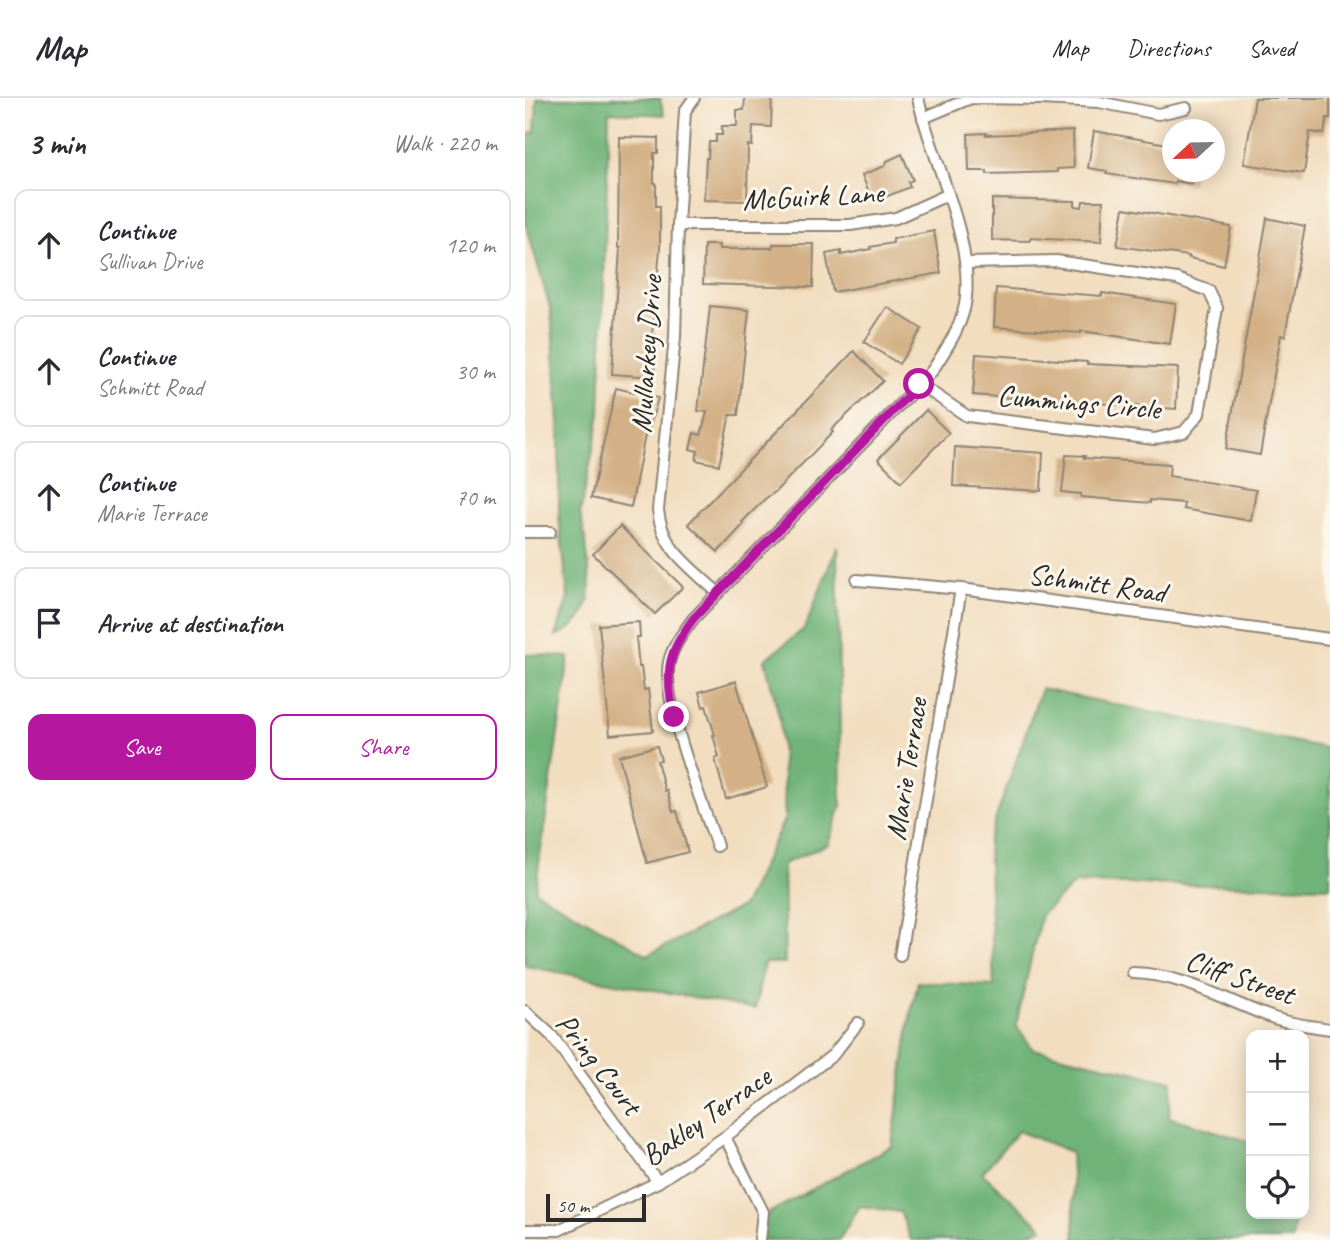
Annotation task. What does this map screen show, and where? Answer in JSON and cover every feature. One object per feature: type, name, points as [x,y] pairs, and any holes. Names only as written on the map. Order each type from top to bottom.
[{"type":"street","name":"Mullarkey Drive","points":[[694,98],[685,111],[675,337],[658,510],[660,528],[668,544],[718,593]]},
{"type":"street","points":[[717,846],[674,717],[669,663],[677,641],[693,619],[756,552],[932,370],[949,346],[966,299],[966,263],[962,238],[918,98]]},
{"type":"street","points":[[923,118],[971,98],[1098,102],[1158,114],[1186,108]]},
{"type":"street","name":"McGuirk Lane","points":[[678,225],[850,225],[896,219],[947,195]]},
{"type":"street","name":"Cummings Circle","points":[[919,384],[967,416],[1154,439],[1184,432],[1199,414],[1217,308],[1209,291],[1177,279],[1056,261],[966,263]]},
{"type":"street","points":[[525,532],[550,533]]},
{"type":"street","name":"Schmitt Road","points":[[857,580],[961,589],[1330,639]]},
{"type":"street","name":"Marie Terrace","points":[[900,956],[961,589]]},
{"type":"street","name":"Cliff Street","points":[[1133,973],[1155,973],[1274,1018],[1330,1029]]},
{"type":"street","name":"Pring Court","points":[[525,1012],[552,1036],[658,1182]]},
{"type":"street","name":"Bakley Terrace","points":[[525,1230],[559,1230],[658,1182],[725,1137],[834,1055],[858,1023]]},
{"type":"street","points":[[725,1137],[763,1212],[760,1240]]},
{"type":"green space","points":[[537,98],[660,98],[664,115],[609,112],[600,414],[580,515],[588,559],[589,595],[580,619],[556,636],[568,597],[559,517],[559,422],[551,311],[525,221],[525,134],[535,132]]},
{"type":"green space","points":[[837,546],[841,806],[828,844],[783,864],[785,963],[764,963],[755,1009],[525,966],[525,654],[569,657],[535,891],[648,955],[743,906],[785,818],[780,720],[765,660],[805,628]]},
{"type":"green space","points":[[1041,689],[1330,749],[1330,887],[1075,883],[1041,915],[1016,1025],[1033,1049],[1172,1081],[1169,1117],[1246,1140],[1246,1219],[1295,1219],[1292,1240],[1075,1240],[1071,1152],[1018,1131],[982,1173],[1043,1228],[1010,1240],[911,1240],[900,1212],[860,1206],[839,1240],[762,1240],[767,1214],[892,1146],[910,1017],[918,982],[994,986],[988,841]]},
{"type":"building","points":[[745,98],[772,98],[771,127],[753,126],[752,146],[748,145],[747,201],[704,200],[709,142],[716,142],[716,135],[722,135],[722,126],[737,126],[737,110],[744,110]]},
{"type":"building","points":[[1255,98],[1330,98],[1330,118],[1327,118],[1324,134],[1310,132],[1304,173],[1244,164]]},
{"type":"building","points":[[1073,131],[1074,168],[1057,169],[1057,172],[987,174],[987,171],[969,171],[968,134]]},
{"type":"building","points":[[1094,131],[1162,143],[1162,182],[1175,182],[1174,184],[1106,174],[1107,171],[1088,168]]},
{"type":"building","points":[[619,137],[658,138],[658,153],[654,153],[654,183],[656,206],[660,206],[660,248],[651,312],[654,312],[652,335],[656,335],[654,377],[612,374],[620,248]]},
{"type":"building","points":[[902,154],[913,180],[908,182],[910,187],[873,202],[862,175],[885,166],[887,161]]},
{"type":"building","points":[[992,199],[1075,201],[1075,206],[1082,207],[1083,201],[1103,201],[1101,242],[1030,238],[1030,241],[992,240]]},
{"type":"building","points":[[1124,208],[1231,227],[1224,266],[1189,256],[1117,246]]},
{"type":"building","points":[[1267,218],[1305,226],[1285,336],[1281,335],[1260,455],[1226,449]]},
{"type":"building","points":[[934,231],[941,273],[833,292],[826,254],[841,251],[841,255],[871,249],[870,247],[893,243],[893,239]]},
{"type":"building","points":[[773,244],[814,244],[813,287],[703,284],[704,245],[719,245],[719,249],[749,249],[772,248]]},
{"type":"building","points":[[996,288],[1102,296],[1102,293],[1176,304],[1170,344],[1081,331],[994,327]]},
{"type":"building","points":[[710,306],[749,310],[738,415],[730,415],[719,465],[696,460],[698,451],[690,449],[694,433],[701,435],[707,412],[698,411]]},
{"type":"building","points":[[887,307],[922,329],[899,364],[864,342]]},
{"type":"building","points":[[854,351],[883,381],[831,430],[833,432],[775,492],[742,522],[744,524],[718,552],[688,524]]},
{"type":"building","points":[[976,354],[1087,364],[1178,368],[1176,409],[1070,403],[1012,395],[1011,398],[973,395]]},
{"type":"building","points":[[616,388],[658,398],[647,436],[645,435],[631,507],[591,498]]},
{"type":"building","points":[[926,410],[949,433],[901,482],[878,459]]},
{"type":"building","points":[[955,447],[1043,453],[1041,491],[953,486]]},
{"type":"building","points":[[1066,455],[1170,464],[1169,476],[1256,490],[1251,521],[1183,509],[1184,503],[1081,497],[1081,494],[1062,492]]},
{"type":"building","points":[[620,526],[683,587],[655,614],[593,554]]},
{"type":"building","points":[[639,622],[640,637],[636,637],[639,667],[644,690],[648,689],[653,731],[610,735],[599,625]]},
{"type":"building","points":[[736,681],[767,787],[726,799],[715,759],[719,757],[715,735],[699,692]]},
{"type":"building","points":[[657,746],[661,760],[657,761],[665,791],[667,790],[673,812],[677,811],[688,852],[647,863],[619,756]]},
{"type":"route","points":[[674,717],[669,663],[677,641],[693,619],[919,384]]}]
